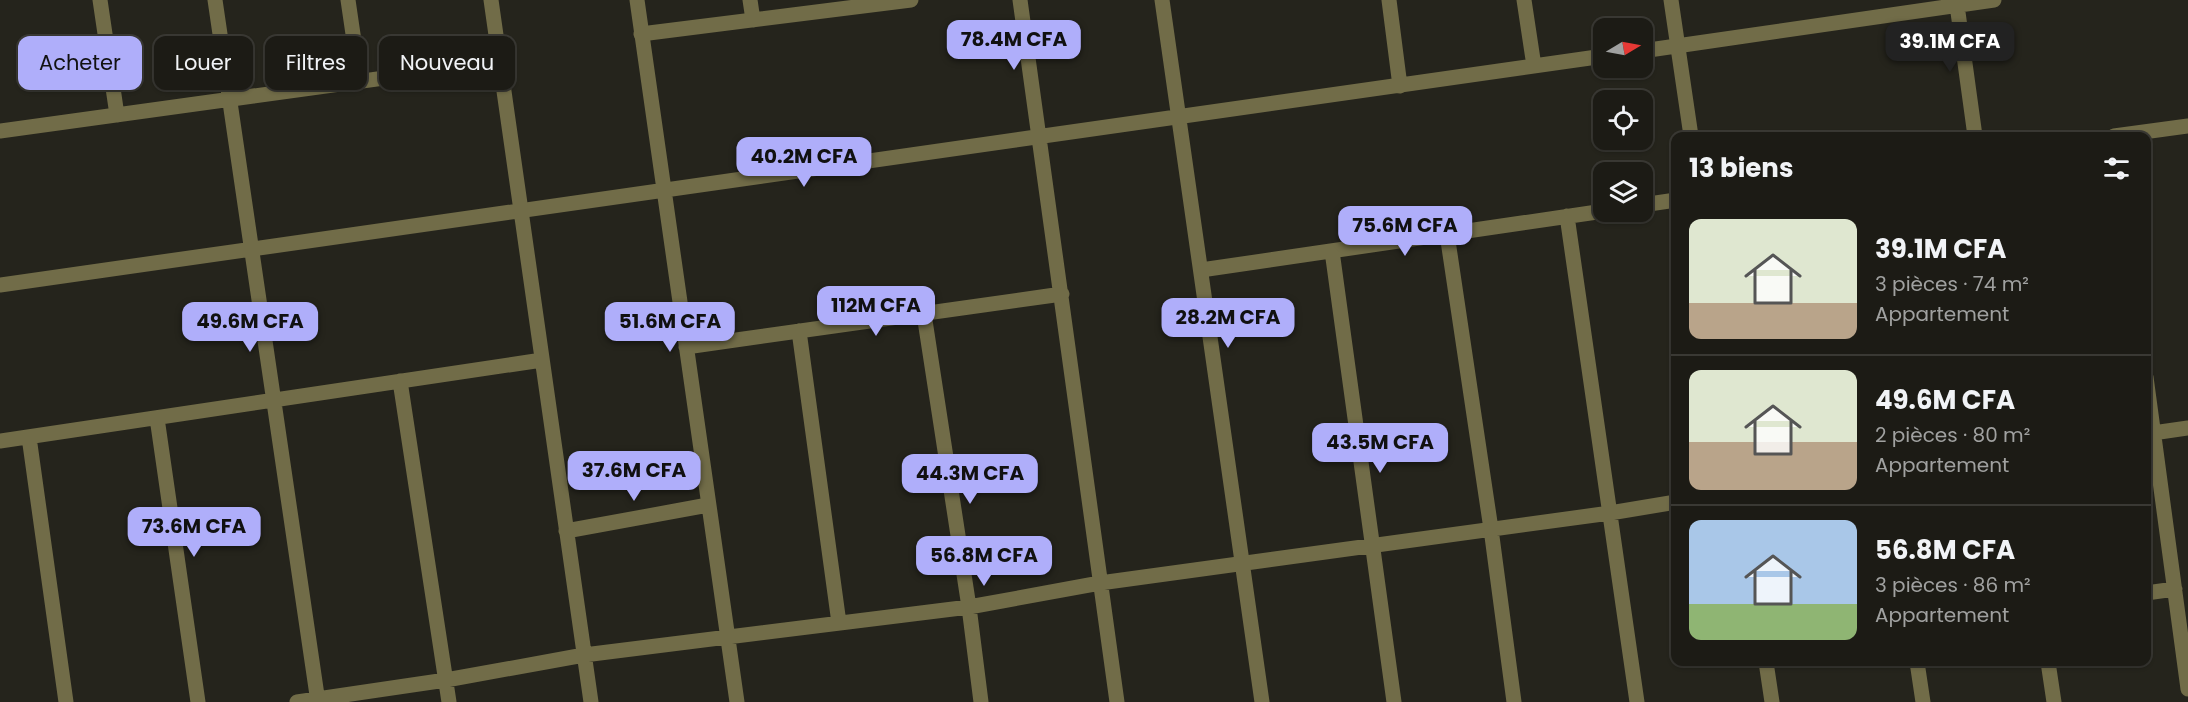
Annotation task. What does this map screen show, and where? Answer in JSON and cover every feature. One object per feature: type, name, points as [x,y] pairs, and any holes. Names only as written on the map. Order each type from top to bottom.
[{"type":"street","points":[[100,0],[117,115]]},
{"type":"street","points":[[215,0],[318,701]]},
{"type":"street","points":[[348,0],[353,36]]},
{"type":"street","points":[[491,0],[496,36]]},
{"type":"street","points":[[637,0],[737,702]]},
{"type":"street","points":[[750,0],[753,20]]},
{"type":"street","points":[[642,34],[911,0]]},
{"type":"street","points":[[1020,0],[1117,702]]},
{"type":"street","points":[[1162,0],[1240,563],[1262,702]]},
{"type":"street","points":[[1389,0],[1400,86]]},
{"type":"street","points":[[1524,0],[1534,66]]},
{"type":"street","points":[[1671,0],[1690,132]]},
{"type":"street","points":[[1653,49],[1994,0]]},
{"type":"street","points":[[1957,5],[1974,132]]},
{"type":"street","points":[[0,285],[1593,58]]},
{"type":"street","points":[[0,131],[302,90]]},
{"type":"street","points":[[504,90],[591,702]]},
{"type":"street","points":[[2144,132],[2188,126]]},
{"type":"street","points":[[1653,203],[1671,201]]},
{"type":"street","points":[[1201,270],[1593,212]]},
{"type":"street","points":[[1567,216],[1637,702]]},
{"type":"street","points":[[1447,234],[1514,702]]},
{"type":"street","points":[[1332,251],[1394,702]]},
{"type":"street","points":[[686,347],[1062,294]]},
{"type":"street","points":[[924,314],[969,607],[981,702]]},
{"type":"street","points":[[799,331],[839,623]]},
{"type":"street","points":[[0,441],[542,360]]},
{"type":"street","points":[[400,381],[449,702]]},
{"type":"street","points":[[157,418],[198,702]]},
{"type":"street","points":[[2151,433],[2188,428]]},
{"type":"street","points":[[29,437],[66,702]]},
{"type":"street","points":[[2151,439],[2188,689]]},
{"type":"street","points":[[297,702],[318,701],[584,655],[969,607],[1100,583],[1671,503]]},
{"type":"street","points":[[566,531],[708,505]]},
{"type":"street","points":[[2151,592],[2175,589]]},
{"type":"street","points":[[1767,666],[1772,702]]},
{"type":"street","points":[[1918,666],[1923,702]]},
{"type":"street","points":[[2049,666],[2054,702]]}]
